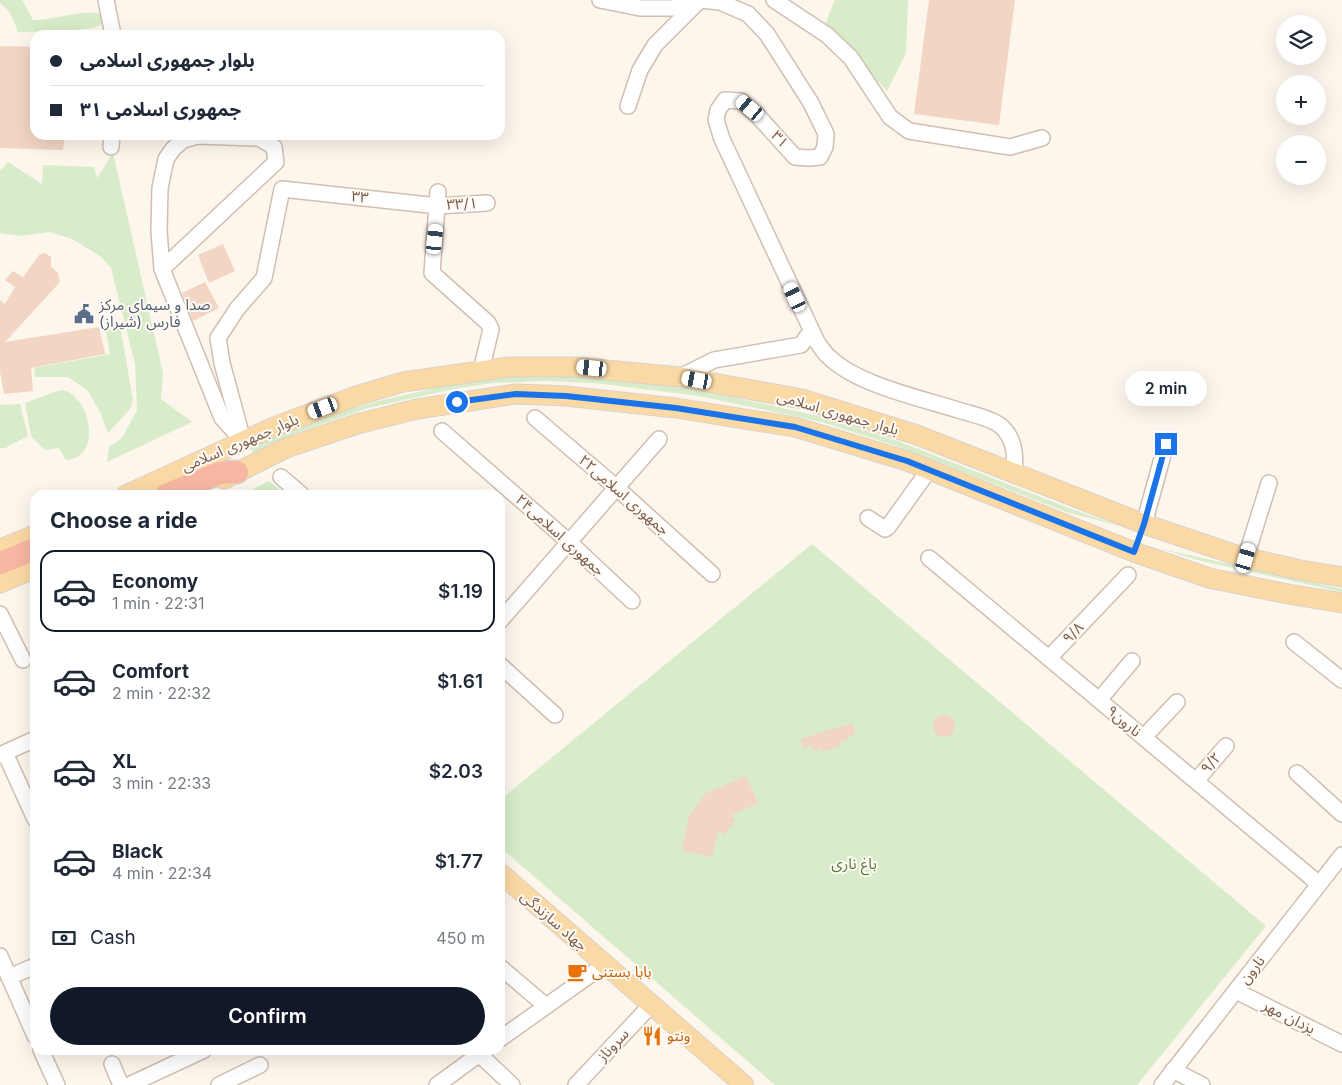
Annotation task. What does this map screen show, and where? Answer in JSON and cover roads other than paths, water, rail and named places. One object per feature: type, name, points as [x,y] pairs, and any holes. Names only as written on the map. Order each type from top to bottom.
[{"type":"highway","points":[[178,490],[219,473],[237,472]]},
{"type":"highway","points":[[0,563],[30,551]]},
{"type":"main road","name":"بلوار جمهوری اسلامی","points":[[137,490],[274,427],[356,396],[403,382],[509,367],[574,367],[680,377],[802,399],[917,435],[1144,524],[1246,558],[1300,570],[1342,576]]},
{"type":"main road","name":"بلوار جمهوری اسلامی","points":[[203,490],[286,448],[357,424],[423,407],[516,394],[566,396],[676,408],[795,427],[907,461],[1134,552],[1209,578],[1342,603]]},
{"type":"main road","points":[[1134,552],[1144,524]]},
{"type":"main road","points":[[0,549],[30,536]]},
{"type":"main road","points":[[0,583],[30,570]]},
{"type":"main road","name":"جهاد سازندگی","points":[[505,878],[744,1085]]},
{"type":"street","points":[[106,0],[113,30]]},
{"type":"street","name":"۳۱","points":[[600,0],[640,8],[673,8],[700,0],[720,2],[748,14],[767,34],[810,103],[826,134],[825,147],[820,157],[796,156],[741,101],[725,100],[718,110],[716,120],[731,160],[811,331]]},
{"type":"street","points":[[628,106],[640,70],[656,45],[700,0]]},
{"type":"street","points":[[774,0],[827,35],[851,58],[890,117],[909,131],[1010,147],[1042,138]]},
{"type":"street","points":[[183,140],[166,159],[160,188],[159,231],[162,269],[222,418],[243,441]]},
{"type":"street","points":[[162,269],[276,162],[274,147],[262,140]]},
{"type":"street","name":"۳۳","points":[[243,441],[222,363],[218,338],[237,309],[264,278],[282,188],[438,199]]},
{"type":"street","points":[[438,199],[432,273],[488,323],[491,329],[481,371]]},
{"type":"street","name":"۳۳/۱","points":[[438,199],[487,203]]},
{"type":"street","points":[[680,377],[714,360],[801,345],[811,331],[828,356],[844,369],[870,382],[998,424],[1011,440],[1015,461],[1014,472]]},
{"type":"street","name":"جمهوری اسلامی۲۲","points":[[535,418],[617,488],[712,574]]},
{"type":"street","name":"جمهوری اسلامی۲۴","points":[[442,431],[569,542],[632,601]]},
{"type":"street","points":[[505,615],[659,439]]},
{"type":"street","points":[[1144,524],[1166,444]]},
{"type":"street","points":[[868,518],[882,528],[888,527],[929,470]]},
{"type":"street","points":[[281,477],[296,490]]},
{"type":"street","points":[[1246,558],[1269,483]]},
{"type":"street","name":"نارون۹","points":[[929,558],[1319,884]]},
{"type":"street","name":"۹/۸","points":[[1048,658],[1128,575]]},
{"type":"street","points":[[0,614],[23,660]]},
{"type":"street","points":[[1294,642],[1342,680]]},
{"type":"street","points":[[1099,700],[1132,661]]},
{"type":"street","points":[[505,670],[555,715]]},
{"type":"street","points":[[1144,737],[1177,702]]},
{"type":"street","points":[[30,741],[2,754],[30,809]]},
{"type":"street","name":"۹/۲","points":[[1196,781],[1226,746]]},
{"type":"street","points":[[1297,773],[1342,814]]},
{"type":"street","name":"نارون","points":[[1162,1085],[1319,884],[1340,863]]},
{"type":"street","points":[[0,956],[30,1025]]},
{"type":"street","points":[[505,1035],[604,965]]},
{"type":"street","points":[[9,977],[30,968]]},
{"type":"street","points":[[505,971],[546,1006]]},
{"type":"street","name":"یزدان مهر","points":[[1236,991],[1342,1044]]},
{"type":"street","name":"سروناز","points":[[576,1085],[651,1005]]},
{"type":"street","points":[[43,1055],[56,1085]]},
{"type":"street","points":[[129,1085],[193,1055]]},
{"type":"street","points":[[437,1085],[478,1055]]},
{"type":"street","points":[[485,1055],[512,1085]]},
{"type":"street","points":[[112,1064],[121,1085]]},
{"type":"street","points":[[219,1085],[260,1065]]},
{"type":"street","points":[[1173,1070],[1202,1085]]},
{"type":"place","name":"صدا و سیمای مرکز فارس (شیراز)","points":[[84,314]]},
{"type":"place","name":"بابا بستنی","points":[[577,972]]},
{"type":"place","name":"ونتو","points":[[652,1036]]},
{"type":"park label","name":"باغ ناری","points":[[854,864]]}]
